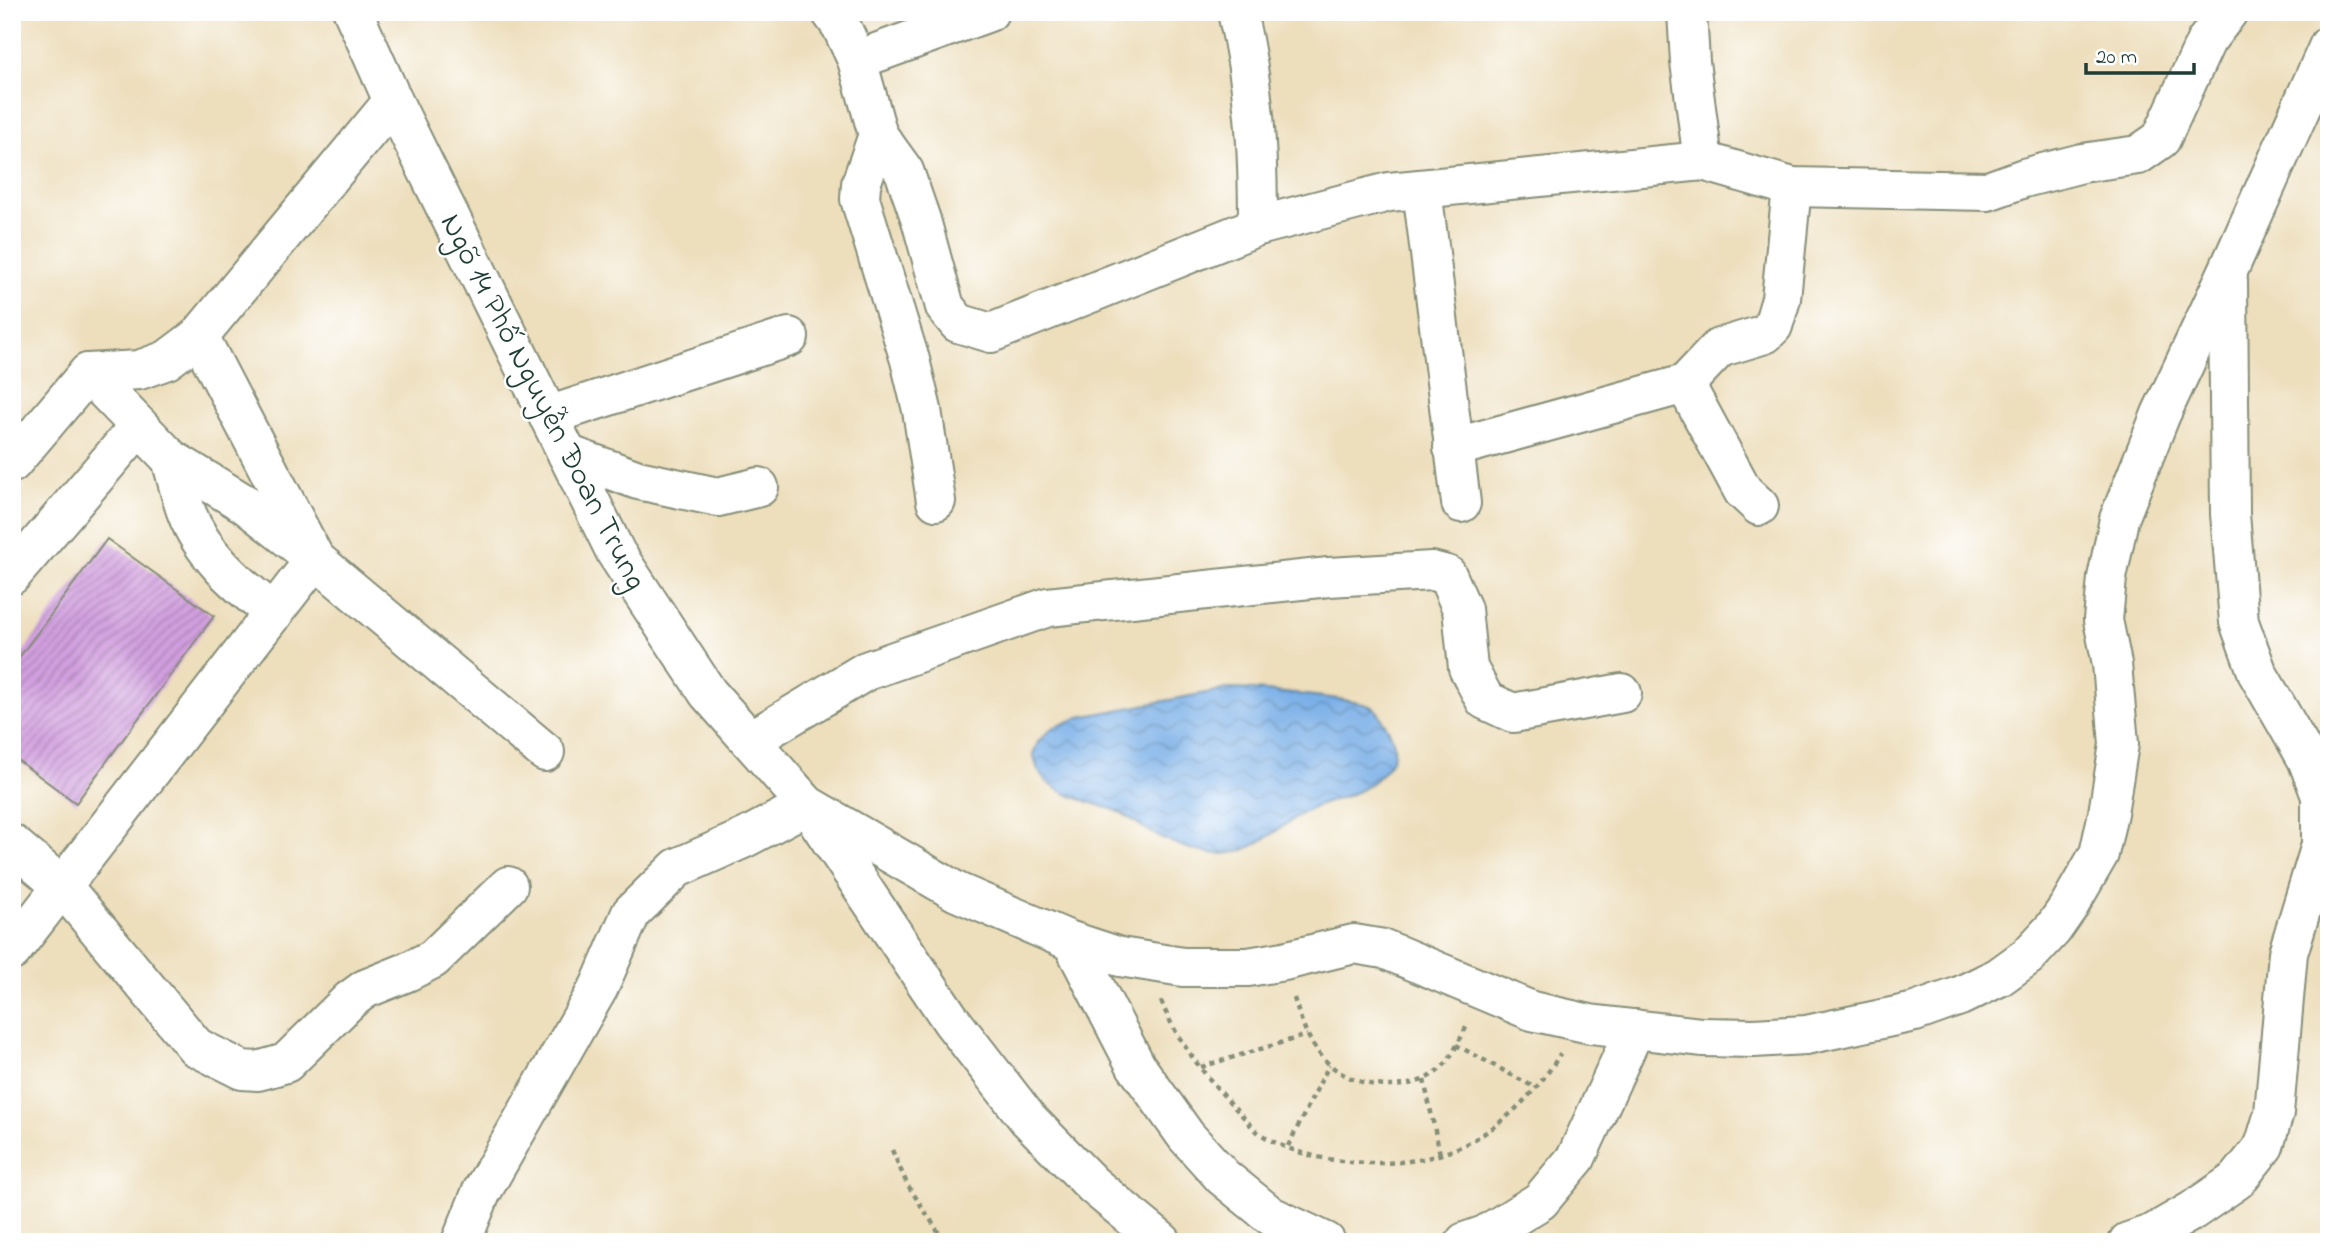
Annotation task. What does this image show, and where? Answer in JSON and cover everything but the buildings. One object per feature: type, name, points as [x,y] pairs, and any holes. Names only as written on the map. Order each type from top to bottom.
[{"type":"street","name":"Ngõ 14 Phố Nguyễn Đoan Trung","points":[[352,12],[393,101],[616,553],[708,693],[807,805]]},
{"type":"street","points":[[831,12],[841,26],[857,60],[878,135],[904,171],[921,220],[945,307],[958,323],[991,333],[1258,226],[1389,192],[1703,161],[1792,187],[1988,191],[2024,178],[2082,163],[2137,155],[2161,139],[2206,41],[2228,12]]},
{"type":"street","points":[[857,60],[989,12]]},
{"type":"street","points":[[1237,12],[1252,81],[1258,150],[1258,226]]},
{"type":"street","points":[[1687,12],[1690,62],[1703,161]]},
{"type":"street","points":[[807,805],[957,892],[1072,942],[1120,957],[1183,967],[1248,967],[1354,944],[1374,947],[1420,962],[1532,1011],[1576,1022],[1702,1037],[1754,1038],[1806,1035],[1915,1012],[1960,996],[1999,977],[2028,956],[2053,929],[2099,854],[2119,744],[2112,664],[2103,620],[2107,578],[2119,519],[2161,414],[2329,45]]},
{"type":"street","points":[[12,463],[88,373],[139,370],[167,360],[199,336],[393,101]]},
{"type":"street","points":[[878,135],[861,184],[860,199],[910,360],[922,410],[936,501]]},
{"type":"street","points":[[1453,447],[1685,384],[1719,348],[1765,334],[1773,326],[1782,299],[1792,187]]},
{"type":"street","points":[[1422,188],[1461,503]]},
{"type":"street","points":[[2128,1242],[2154,1233],[2192,1212],[2237,1180],[2264,1146],[2274,1112],[2288,954],[2321,845],[2321,796],[2308,759],[2258,674],[2239,622],[2230,514],[2228,271]]},
{"type":"street","points":[[199,336],[315,559]]},
{"type":"street","points":[[548,416],[789,337]]},
{"type":"street","points":[[88,373],[172,459],[245,504],[315,559],[545,752]]},
{"type":"street","points":[[1685,384],[1743,491],[1759,506]]},
{"type":"street","points":[[12,575],[139,426]]},
{"type":"street","points":[[567,454],[638,480],[718,497],[759,487]]},
{"type":"street","points":[[172,459],[187,513],[204,545],[234,582],[274,613]]},
{"type":"street","points":[[12,951],[315,559]]},
{"type":"street","points":[[763,753],[866,671],[1048,607],[1303,580],[1432,570],[1447,575],[1462,609],[1468,668],[1485,700],[1513,713],[1622,693]]},
{"type":"street","points":[[461,1242],[481,1193],[599,987],[631,914],[677,868],[745,838],[807,805]]},
{"type":"street","points":[[807,805],[951,1020],[1028,1119],[1093,1185],[1162,1242]]},
{"type":"street","points":[[12,844],[62,887],[196,1047],[242,1070],[258,1071],[286,1063],[350,1000],[365,989],[433,958],[508,886]]},
{"type":"street","points":[[1072,942],[1136,1066],[1186,1136],[1223,1177],[1271,1216],[1326,1242]]},
{"type":"street","points":[[1465,1242],[1485,1235],[1539,1201],[1576,1158],[1635,1029]]},
{"type":"path","points":[[1146,961],[1169,1023],[1220,1092],[1259,1132],[1328,1160],[1354,1163],[1404,1161],[1440,1154],[1479,1137],[1503,1119],[1552,1068],[1576,1022]]},
{"type":"path","points":[[1284,961],[1307,1035],[1329,1065],[1351,1079],[1380,1085],[1405,1087],[1424,1080],[1442,1068],[1484,992]]},
{"type":"path","points":[[1201,1067],[1307,1035]]},
{"type":"path","points":[[1456,1045],[1535,1087]]},
{"type":"path","points":[[1288,1146],[1329,1065]]},
{"type":"path","points":[[1424,1080],[1440,1154]]},
{"type":"path","points":[[892,1150],[907,1184],[945,1242]]},
{"type":"water","points":[[1227,689],[1279,692],[1365,704],[1374,708],[1389,730],[1394,746],[1392,759],[1375,780],[1358,791],[1312,808],[1242,851],[1219,854],[1170,842],[1121,813],[1056,789],[1038,771],[1033,755],[1038,742],[1052,728],[1080,717]]}]
